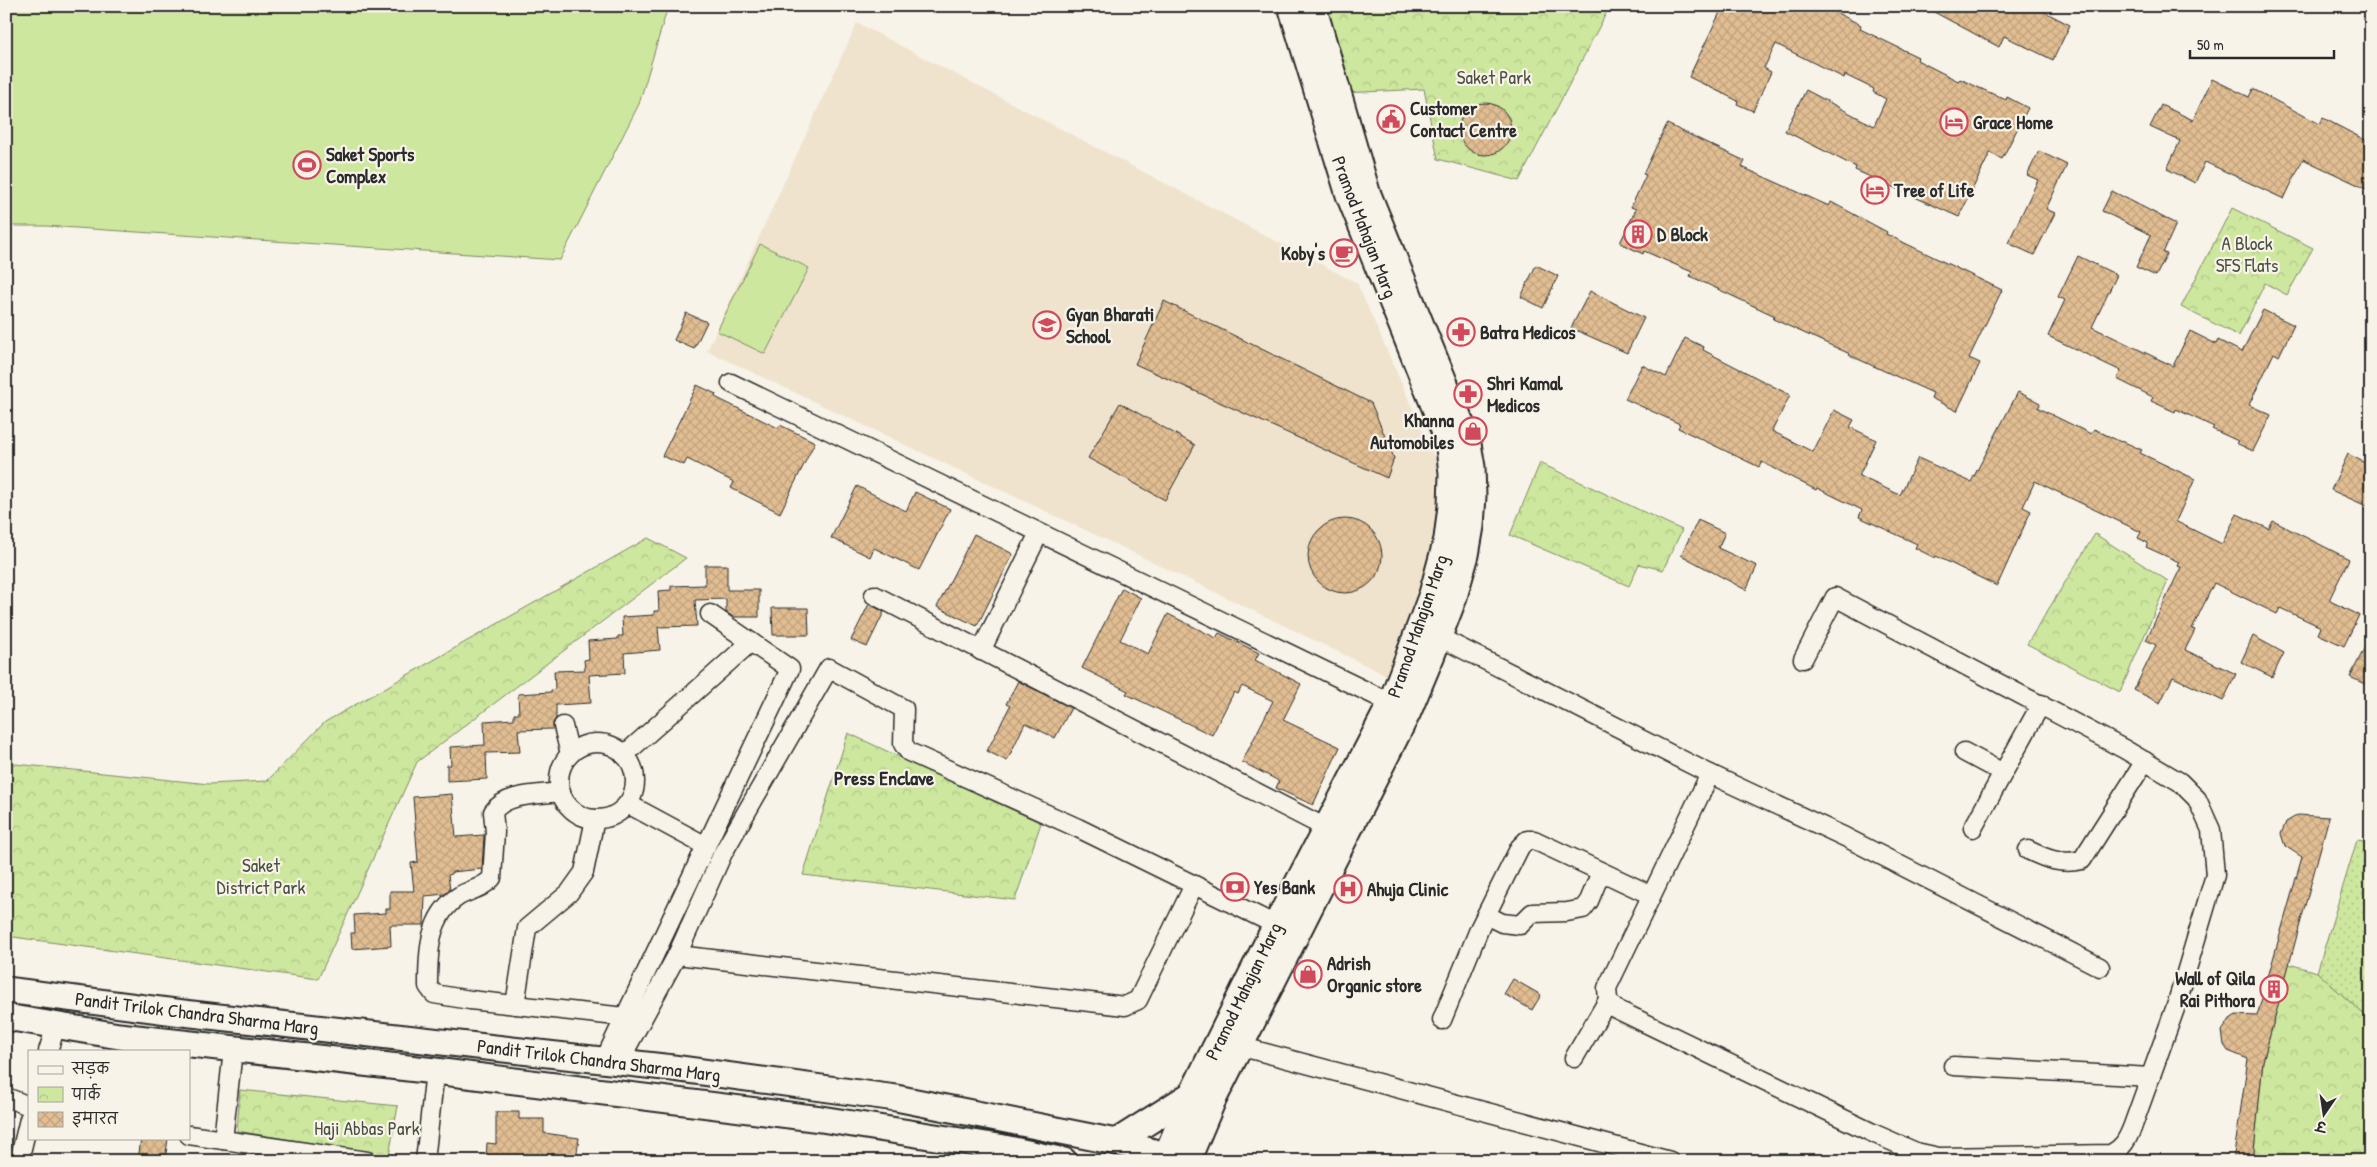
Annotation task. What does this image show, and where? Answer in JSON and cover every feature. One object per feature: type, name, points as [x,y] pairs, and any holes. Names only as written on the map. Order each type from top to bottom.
[{"type":"street","name":"Pramod Mahajan Marg","points":[[1291,6],[1349,195],[1448,440],[1452,473],[1452,506],[1447,539],[1443,597]]},
{"type":"street","name":"Pramod Mahajan Marg","points":[[1176,1159],[1198,1130],[1399,707],[1443,597],[1466,554],[1471,526],[1472,486],[1467,438],[1367,192],[1313,6]]},
{"type":"street","points":[[730,383],[1399,707]]},
{"type":"street","points":[[981,652],[1039,533]]},
{"type":"street","points":[[874,595],[981,652],[1326,828]]},
{"type":"street","points":[[1710,774],[1607,988],[1608,1000],[1614,1008],[1916,1152],[1939,1157],[2111,1154],[2119,1150],[2126,1142],[2176,1006],[2215,875],[2211,830],[2198,799],[2180,782],[2145,761],[1835,596],[1803,659]]},
{"type":"street","points":[[611,1062],[625,1017],[790,669],[710,614]]},
{"type":"street","points":[[1428,632],[1710,774],[1844,837],[2100,967]]},
{"type":"street","points":[[624,755],[750,642]]},
{"type":"street","points":[[611,1062],[676,955],[723,853],[829,668],[904,709],[903,744],[909,752],[1078,828],[1276,925]]},
{"type":"street","points":[[1973,828],[2041,704]]},
{"type":"street","name":"Pramod Mahajan Marg","points":[[1176,1159],[1192,1094],[1326,828],[1399,707]]},
{"type":"street","points":[[563,726],[570,754]]},
{"type":"street","points":[[605,744],[617,749],[624,755],[633,768],[635,780],[634,793],[628,804],[608,818],[595,820],[583,817],[572,810],[564,801],[559,776],[563,764],[570,754],[581,747],[605,744]]},
{"type":"street","points":[[1964,752],[2003,773]]},
{"type":"street","points":[[2028,850],[2049,861],[2072,862],[2082,860],[2145,761]]},
{"type":"street","points":[[561,792],[509,799],[498,804],[493,812],[495,832],[492,878],[484,886],[468,891],[449,903],[430,934],[428,986],[434,994],[625,1017]]},
{"type":"street","points":[[628,804],[706,846]]},
{"type":"street","points":[[514,1005],[527,928],[569,893],[584,872],[595,820]]},
{"type":"street","points":[[1442,1020],[1486,915],[1520,848],[1527,840],[1534,840],[1651,896]]},
{"type":"street","points":[[1486,915],[1502,924],[1520,925],[1532,913],[1567,912],[1583,909],[1589,901],[1601,872]]},
{"type":"street","points":[[676,955],[1125,1006],[1138,1000],[1194,885]]},
{"type":"street","name":"Pandit Trilok Chandra Sharma Marg","points":[[6,990],[183,1013],[611,1062],[896,1098],[1116,1142],[1176,1159]]},
{"type":"street","points":[[1574,1058],[1608,1000]]},
{"type":"street","name":"Pandit Trilok Chandra Sharma Marg","points":[[6,1018],[233,1050],[435,1071],[821,1119],[999,1146],[1064,1161]]},
{"type":"street","points":[[48,1050],[56,1026]]},
{"type":"street","points":[[1239,1046],[1670,1161]]},
{"type":"street","points":[[223,1140],[233,1050]]},
{"type":"street","points":[[1953,1066],[2151,1077]]},
{"type":"street","points":[[425,1161],[435,1071]]},
{"type":"street","points":[[1116,1142],[1192,1094]]},
{"type":"street","points":[[6,1097],[28,1106]]},
{"type":"street","points":[[19,1161],[28,1123]]},
{"type":"street","points":[[190,1135],[367,1161]]},
{"type":"shaded area","name":"Gyan Bharati School","points":[[857,23],[1357,283],[1436,461],[1437,537],[1421,595],[1386,675],[707,351]]},
{"type":"green space","name":"Saket Sports Complex","points":[[6,6],[668,6],[639,104],[560,260],[46,226],[6,226]]},
{"type":"green space","name":"Saket Park","points":[[1322,6],[1610,6],[1519,181],[1438,159],[1424,89],[1343,93]]},
{"type":"green space","name":"A Block SFS Flats","points":[[2232,208],[2313,248],[2287,295],[2265,283],[2239,336],[2181,307]]},
{"type":"green space","points":[[760,244],[809,268],[765,354],[717,331]]},
{"type":"green space","points":[[1540,463],[1682,530],[1663,570],[1639,564],[1629,586],[1510,535]]},
{"type":"green space","points":[[2095,534],[2168,581],[2120,692],[2027,644]]},
{"type":"green space","name":"Saket District Park","points":[[648,538],[686,558],[417,762],[318,979],[6,936],[6,763],[209,784],[267,781],[325,722]]},
{"type":"green space","points":[[848,733],[1041,823],[1015,900],[803,875]]},
{"type":"green space","points":[[2357,840],[2371,842],[2371,1021],[2317,972]]},
{"type":"green space","points":[[2289,964],[2317,972],[2371,1021],[2371,1161],[2253,1161],[2263,1061]]},
{"type":"green space","name":"Haji Abbas Park","points":[[240,1090],[398,1106],[389,1156],[237,1131]]},
{"type":"building","points":[[1723,6],[1823,6],[1861,25],[1860,29],[1918,57],[1917,60],[1958,81],[1960,79],[2006,100],[2007,97],[2028,108],[2002,159],[1990,153],[1959,217],[1855,170],[1856,167],[1785,131],[1806,90],[1874,126],[1886,99],[1873,92],[1874,89],[1845,75],[1844,78],[1776,44],[1764,68],[1771,72],[1753,111],[1737,104],[1738,101],[1689,77]]},
{"type":"building","points":[[1923,6],[2033,6],[2070,25],[2053,60],[2004,36],[1999,47]]},
{"type":"building","points":[[2212,79],[2249,97],[2253,89],[2320,124],[2323,118],[2371,143],[2371,191],[2303,159],[2284,199],[2205,162],[2195,183],[2167,169],[2180,141],[2150,127],[2161,105],[2193,120]]},
{"type":"building","points":[[1480,103],[1490,103],[1504,110],[1511,124],[1511,134],[1504,148],[1490,155],[1480,155],[1470,151],[1463,144],[1459,134],[1459,124],[1463,114],[1470,107]]},
{"type":"building","points":[[1667,124],[1745,161],[1742,167],[1829,206],[1831,202],[1887,232],[1886,234],[2002,290],[1969,358],[1980,363],[1957,411],[1931,398],[1933,393],[1773,319],[1775,316],[1690,276],[1692,272],[1644,251],[1643,254],[1620,243],[1636,209],[1631,207],[1646,175],[1643,174]]},
{"type":"building","points":[[2039,151],[2067,165],[2046,209],[2055,213],[2034,255],[2008,243],[2038,180],[2027,175]]},
{"type":"building","points":[[2112,191],[2176,224],[2163,253],[2167,254],[2156,276],[2136,267],[2151,235],[2102,211]]},
{"type":"building","points":[[2078,256],[2117,275],[2092,327],[2173,366],[2190,331],[2216,344],[2218,340],[2242,352],[2263,310],[2294,325],[2279,356],[2274,353],[2249,405],[2271,415],[2253,451],[2236,443],[2238,441],[2212,429],[2214,427],[2176,409],[2175,412],[2151,401],[2153,397],[2117,379],[2121,371],[2048,336],[2065,300],[2058,297]]},
{"type":"building","points":[[1536,265],[1558,276],[1543,308],[1521,297]]},
{"type":"building","points":[[1590,291],[1644,318],[1627,353],[1571,328]]},
{"type":"building","points":[[1164,301],[1371,403],[1394,458],[1387,478],[1135,364]]},
{"type":"building","points":[[686,313],[707,322],[694,349],[674,340]]},
{"type":"building","points":[[1685,338],[1704,347],[1703,350],[1790,395],[1772,431],[1813,452],[1834,410],[1854,420],[1850,427],[1876,440],[1859,476],[1900,495],[1918,458],[1971,482],[2018,392],[2040,403],[2038,408],[2091,434],[2094,429],[2142,450],[2140,453],[2195,479],[2177,522],[2222,544],[2237,514],[2269,529],[2273,521],[2349,559],[2330,601],[2359,615],[2344,646],[2318,634],[2321,627],[2280,608],[2277,614],[2214,583],[2192,629],[2195,630],[2185,650],[2236,674],[2223,701],[2173,677],[2160,703],[2134,690],[2156,645],[2146,640],[2181,567],[2177,566],[2179,562],[2146,547],[2148,543],[2138,538],[2141,532],[2035,481],[2023,507],[2031,511],[1997,586],[1936,556],[1935,558],[1915,548],[1917,544],[1859,517],[1862,510],[1817,488],[1816,490],[1762,462],[1759,467],[1678,428],[1680,424],[1625,399],[1642,365],[1666,377]]},
{"type":"building","points":[[697,385],[716,394],[715,397],[778,428],[780,425],[815,442],[780,513],[731,488],[734,482],[687,459],[684,465],[662,456]]},
{"type":"building","points":[[1120,403],[1195,445],[1165,500],[1088,458]]},
{"type":"building","points":[[2348,454],[2371,466],[2371,508],[2331,490]]},
{"type":"building","points":[[857,486],[906,511],[915,492],[950,509],[919,570],[874,548],[870,557],[831,538]]},
{"type":"building","points":[[1345,519],[1359,522],[1371,530],[1379,542],[1382,556],[1379,570],[1371,582],[1359,590],[1345,593],[1331,590],[1319,582],[1311,570],[1308,556],[1311,542],[1319,530],[1331,522]]},
{"type":"building","points":[[1698,520],[1725,533],[1718,548],[1757,566],[1746,590],[1681,555]]},
{"type":"building","points":[[974,534],[1013,554],[977,626],[937,607]]},
{"type":"building","points":[[705,565],[727,565],[727,590],[759,590],[759,617],[733,617],[726,612],[726,599],[695,600],[697,626],[658,627],[660,650],[624,653],[625,673],[589,675],[591,703],[556,705],[556,718],[553,723],[553,729],[518,730],[520,752],[486,753],[487,779],[447,781],[447,765],[451,765],[450,747],[485,745],[484,721],[514,719],[514,714],[519,714],[518,694],[551,692],[551,690],[555,689],[554,671],[585,670],[584,660],[589,659],[588,641],[618,639],[618,636],[623,636],[622,617],[654,615],[654,611],[659,611],[658,591],[671,590],[671,586],[705,585]]},
{"type":"building","points":[[1122,588],[1141,598],[1120,640],[1148,654],[1168,614],[1216,638],[1219,633],[1259,653],[1255,660],[1301,684],[1283,720],[1340,747],[1313,805],[1276,788],[1279,781],[1242,762],[1273,701],[1242,686],[1238,694],[1234,692],[1212,735],[1126,694],[1128,691],[1082,668]]},
{"type":"building","points":[[869,604],[884,612],[867,647],[851,640]]},
{"type":"building","points":[[772,608],[808,608],[809,635],[773,635]]},
{"type":"building","points":[[2371,635],[2371,687],[2350,677]]},
{"type":"building","points":[[2253,636],[2284,653],[2272,677],[2241,662]]},
{"type":"building","points":[[1018,681],[1071,708],[1055,738],[1025,723],[1007,761],[987,751],[1010,706],[1006,704]]},
{"type":"building","points":[[452,794],[456,837],[484,835],[482,869],[452,872],[452,874],[448,875],[450,890],[445,894],[425,896],[424,925],[390,925],[391,946],[352,949],[351,933],[355,933],[354,915],[386,913],[386,909],[390,909],[390,891],[414,891],[411,863],[418,862],[413,797]]},
{"type":"building","name":"Wall of Qila Rai Pithora","points":[[2298,815],[2329,817],[2263,1061],[2253,1161],[2233,1161],[2248,1059],[2228,1051],[2224,1045],[2222,1031],[2230,1019],[2236,1015],[2257,1016],[2302,857],[2285,846],[2281,834],[2286,822]]},
{"type":"building","points":[[1513,979],[1541,995],[1532,1010],[1504,994]]},
{"type":"building","points":[[496,1112],[519,1112],[519,1119],[544,1119],[544,1133],[579,1138],[576,1160],[555,1157],[555,1161],[486,1161],[487,1143],[496,1144]]},
{"type":"building","points":[[141,1140],[168,1140],[165,1161],[138,1161]]},
{"type":"place","name":"Customer Contact Centre","points":[[1391,119]]},
{"type":"place","name":"Grace Home","points":[[1954,122]]},
{"type":"place","name":"Saket Sports Complex","points":[[307,165]]},
{"type":"place","name":"Tree of Life","points":[[1875,190]]},
{"type":"place","name":"D Block","points":[[1638,234]]},
{"type":"place","name":"Koby's","points":[[1344,253]]},
{"type":"place","name":"Gyan Bharati School","points":[[1047,325]]},
{"type":"place","name":"Batra Medicos","points":[[1461,332]]},
{"type":"place","name":"Shri Kamal Medicos","points":[[1468,394]]},
{"type":"place","name":"Khanna Automobiles","points":[[1473,431]]},
{"type":"place","name":"Yes Bank","points":[[1235,887]]},
{"type":"place","name":"Ahuja Clinic","points":[[1348,889]]},
{"type":"place","name":"Adrish Organic store","points":[[1308,974]]},
{"type":"place","name":"Wall of Qila Rai Pithora","points":[[2274,989]]},
{"type":"district","name":"Press Enclave","points":[[884,777]]}]
